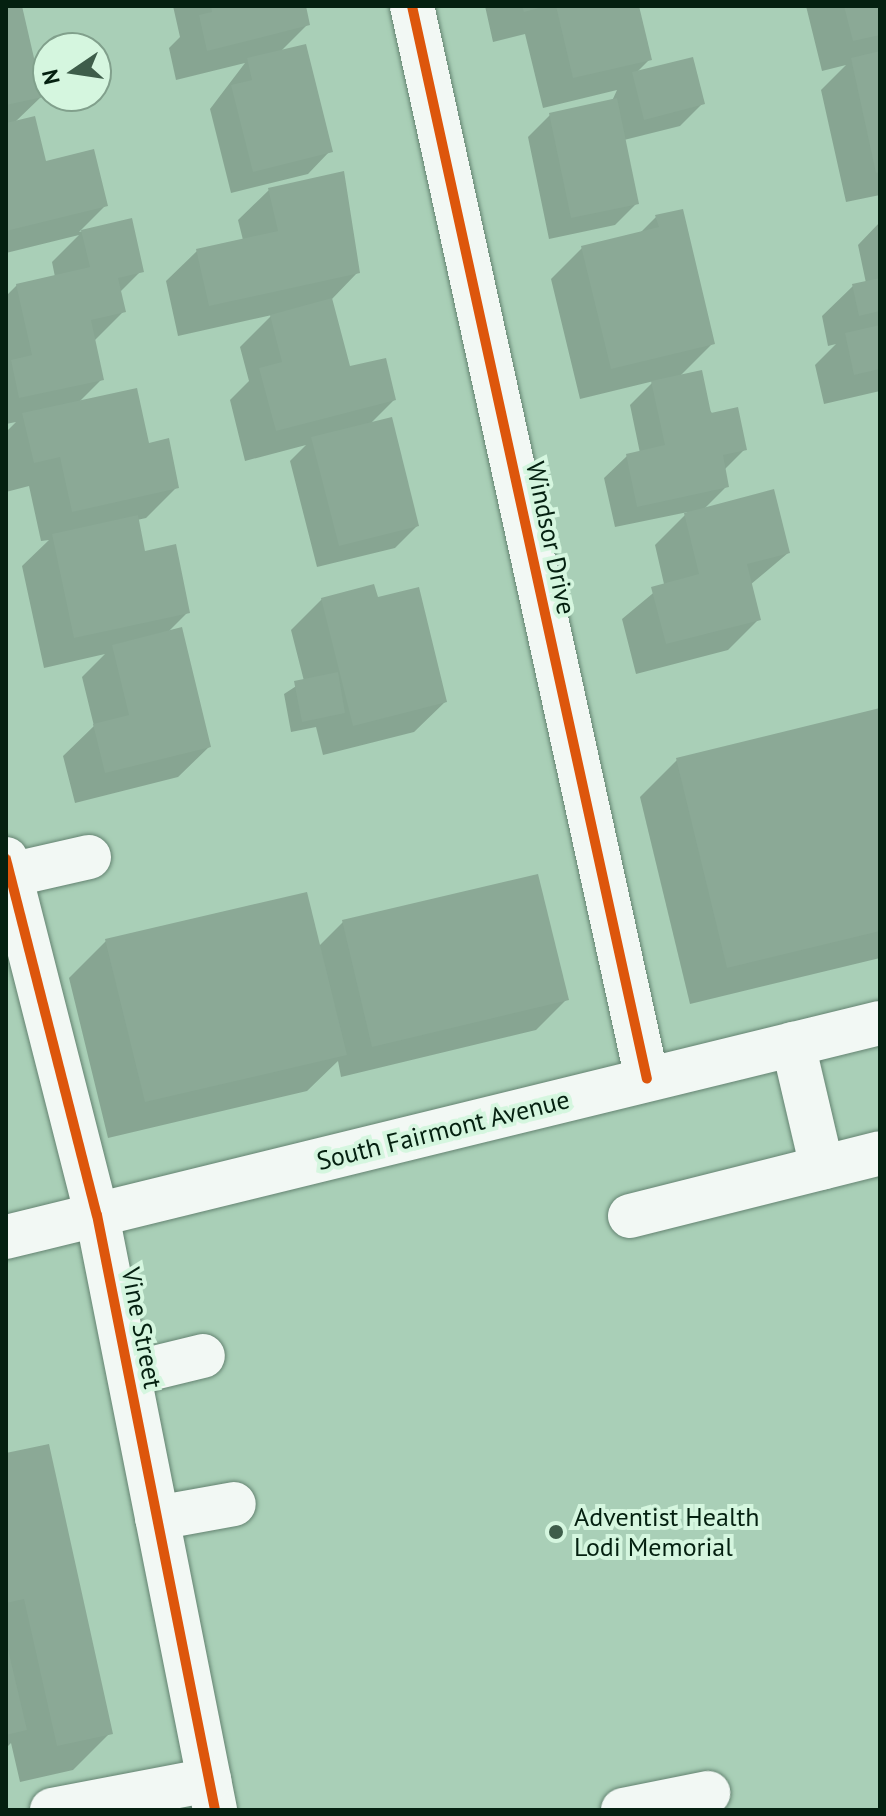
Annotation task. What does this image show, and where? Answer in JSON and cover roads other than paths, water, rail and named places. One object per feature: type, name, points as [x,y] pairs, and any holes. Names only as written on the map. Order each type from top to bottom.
[{"type":"street","name":"Windsor Drive","points":[[412,6],[647,1079]]},
{"type":"street","points":[[8,867],[89,857]]},
{"type":"street","name":"Vine Street","points":[[8,867],[97,1215],[212,1795]]},
{"type":"street","name":"South Fairmont Avenue","points":[[6,1237],[880,1023]]},
{"type":"street","points":[[793,1044],[822,1168]]},
{"type":"street","points":[[630,1216],[880,1153]]},
{"type":"street","points":[[129,1374],[203,1356]]},
{"type":"street","points":[[157,1518],[234,1504]]},
{"type":"street","points":[[623,1810],[708,1793]]},
{"type":"street","points":[[52,1810],[212,1795]]},
{"type":"place","name":"Adventist Health Lodi Memorial","points":[[556,1532]]}]
